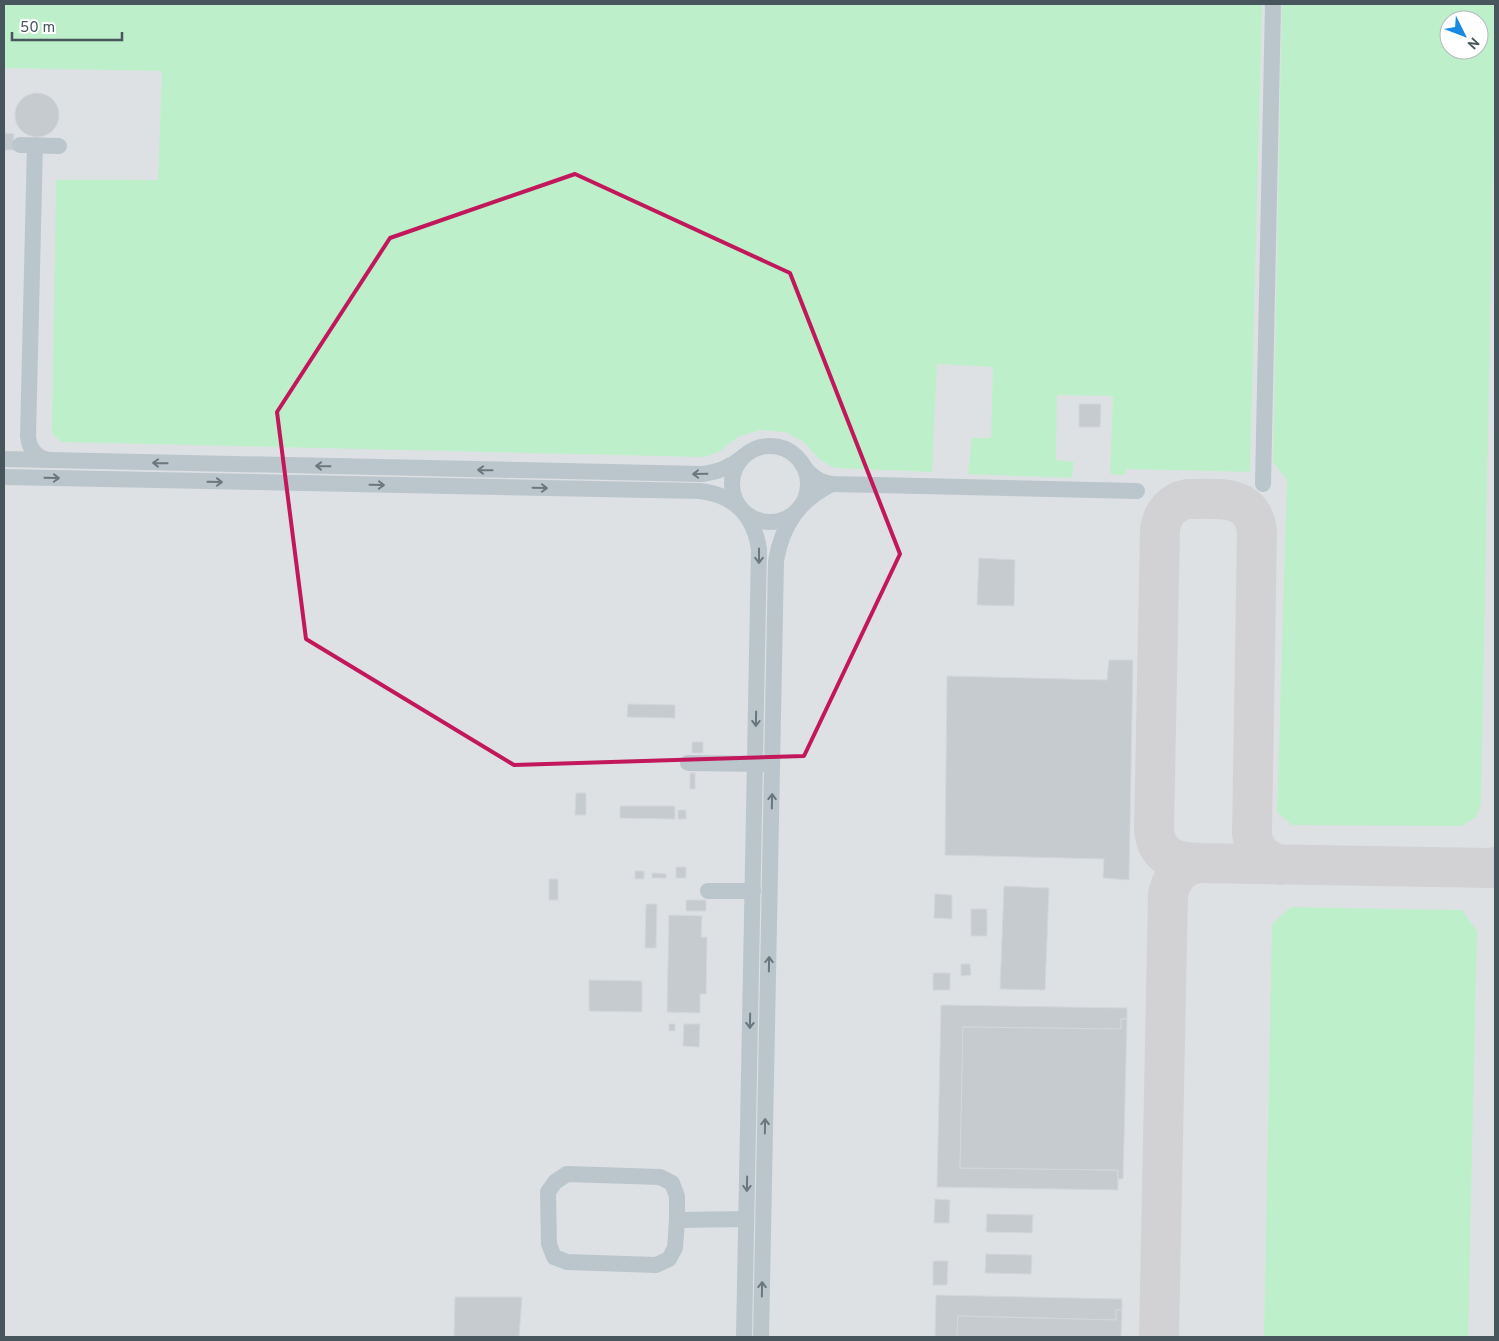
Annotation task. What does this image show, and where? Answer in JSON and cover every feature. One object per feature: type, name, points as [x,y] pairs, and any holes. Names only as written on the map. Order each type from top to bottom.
[{"type":"street","points":[[1263,484],[1273,4]]},
{"type":"street","points":[[52,460],[35,454],[29,445],[28,436],[27,145],[59,146]]},
{"type":"street","points":[[5,460],[20,452],[28,436]]},
{"type":"street","points":[[5,460],[702,474],[729,467],[751,451],[760,447],[778,447],[794,455],[816,479],[832,484],[1138,491]]},
{"type":"street","points":[[744,456],[737,464],[733,474],[733,494],[737,504],[755,529],[760,549],[744,1337]]},
{"type":"street","points":[[100,479],[107,477],[110,470],[107,464],[101,462]]},
{"type":"street","points":[[122,480],[116,477],[114,470],[117,464],[123,462]]},
{"type":"street","points":[[761,1337],[776,561],[784,533],[804,500],[807,490],[808,480],[801,462]]},
{"type":"street","points":[[4,477],[700,491],[710,492],[728,499],[752,518],[772,522],[782,520],[791,515],[814,494],[832,484]]},
{"type":"street","points":[[688,763],[773,764]]},
{"type":"street","points":[[708,890],[752,892]]},
{"type":"street","points":[[567,1174],[660,1177],[672,1184],[677,1196],[677,1220],[675,1248],[669,1259],[656,1265],[567,1262],[554,1257],[549,1244],[548,1192],[555,1182],[567,1174]]},
{"type":"street","points":[[677,1220],[746,1219]]},
{"type":"highlighted area","points":[[575,174],[790,273],[900,554],[804,756],[514,765],[306,639],[277,412],[390,238]]},
{"type":"shaded area","points":[[4,4],[1495,4],[1495,1337],[4,1337]]},
{"type":"green space","points":[[4,4],[1262,4],[1250,472],[1127,469],[1124,475],[1110,474],[1113,396],[1057,395],[1056,460],[1074,462],[1072,478],[968,474],[972,438],[991,438],[993,367],[937,364],[932,472],[835,468],[819,459],[804,442],[785,432],[760,430],[738,437],[717,453],[703,457],[62,442],[52,434],[56,180],[158,180],[162,71],[4,68]]},
{"type":"green space","points":[[1282,4],[1495,4],[1481,803],[1476,817],[1462,826],[1292,825],[1277,812],[1287,480],[1273,462]]},
{"type":"green space","points":[[1291,907],[1462,910],[1477,931],[1468,1337],[1264,1337],[1272,924]]},
{"type":"building","points":[[33,93],[41,93],[53,99],[59,115],[53,131],[41,137],[33,137],[21,131],[15,119],[15,111],[21,99]]},
{"type":"building","points":[[5,133],[14,134],[13,150],[4,150]]},
{"type":"building","points":[[1079,404],[1101,404],[1100,427],[1079,427]]},
{"type":"building","points":[[979,558],[1015,560],[1014,606],[977,605]]},
{"type":"building","points":[[1109,660],[1133,660],[1129,880],[1103,878],[1104,859],[945,855],[947,676],[1107,680]]},
{"type":"building","points":[[628,704],[675,705],[675,718],[627,717]]},
{"type":"building","points":[[692,742],[703,742],[703,753],[692,753]]},
{"type":"building","points":[[690,773],[695,773],[695,789],[690,789]]},
{"type":"building","points":[[576,793],[586,793],[586,815],[575,815]]},
{"type":"building","points":[[620,806],[675,806],[675,819],[620,818]]},
{"type":"building","points":[[678,810],[686,810],[686,819],[678,819]]},
{"type":"building","points":[[676,867],[686,867],[686,878],[676,878]]},
{"type":"building","points":[[635,871],[644,871],[644,879],[635,879]]},
{"type":"building","points":[[652,873],[666,874],[666,878],[652,878]]},
{"type":"building","points":[[549,879],[558,879],[558,900],[549,900]]},
{"type":"building","points":[[1004,886],[1049,888],[1045,990],[1000,989]]},
{"type":"building","points":[[935,894],[952,895],[952,919],[934,918]]},
{"type":"building","points":[[686,900],[706,900],[706,911],[686,911]]},
{"type":"building","points":[[646,904],[657,904],[656,948],[645,948]]},
{"type":"building","points":[[971,909],[987,909],[987,936],[971,936]]},
{"type":"building","points":[[669,915],[702,916],[701,937],[707,937],[706,994],[700,994],[700,1013],[667,1012]]},
{"type":"building","points":[[961,964],[970,964],[971,975],[961,976]]},
{"type":"building","points":[[933,973],[950,973],[950,990],[933,990]]},
{"type":"building","points":[[589,980],[642,981],[642,1012],[589,1011]]},
{"type":"building","points":[[941,1005],[1127,1008],[1127,1019],[1121,1019],[1121,1029],[963,1027],[960,1168],[1118,1170],[1118,1190],[937,1187]]},
{"type":"building","points":[[1121,1019],[1127,1019],[1123,1179],[1118,1179],[1118,1170],[960,1168],[963,1027],[1121,1029]]},
{"type":"building","points":[[669,1024],[675,1024],[675,1031],[669,1031]]},
{"type":"building","points":[[684,1024],[700,1024],[699,1047],[683,1046]]},
{"type":"building","points":[[935,1199],[950,1200],[949,1223],[934,1223]]},
{"type":"building","points":[[987,1214],[1033,1215],[1032,1233],[986,1232]]},
{"type":"building","points":[[986,1254],[1032,1255],[1031,1274],[985,1273]]},
{"type":"building","points":[[933,1261],[948,1261],[947,1285],[933,1285]]},
{"type":"building","points":[[936,1295],[1122,1299],[1122,1310],[1116,1310],[1116,1320],[958,1316],[957,1337],[935,1337]]},
{"type":"building","points":[[455,1297],[522,1297],[519,1337],[454,1337]]},
{"type":"building","points":[[1116,1310],[1122,1310],[1121,1337],[957,1337],[958,1316],[1116,1320]]},
{"type":"taxiway","points":[[1280,865],[1274,863],[1261,854],[1255,845],[1252,834],[1257,531],[1254,519],[1241,504],[1232,501],[1222,499],[1182,500],[1169,509],[1163,518],[1160,529],[1154,830],[1156,839],[1163,852],[1175,859],[1199,863],[1491,868],[1495,867]]},
{"type":"taxiway","points":[[1159,1337],[1168,894],[1172,882],[1178,873],[1193,864],[1199,863]]}]
